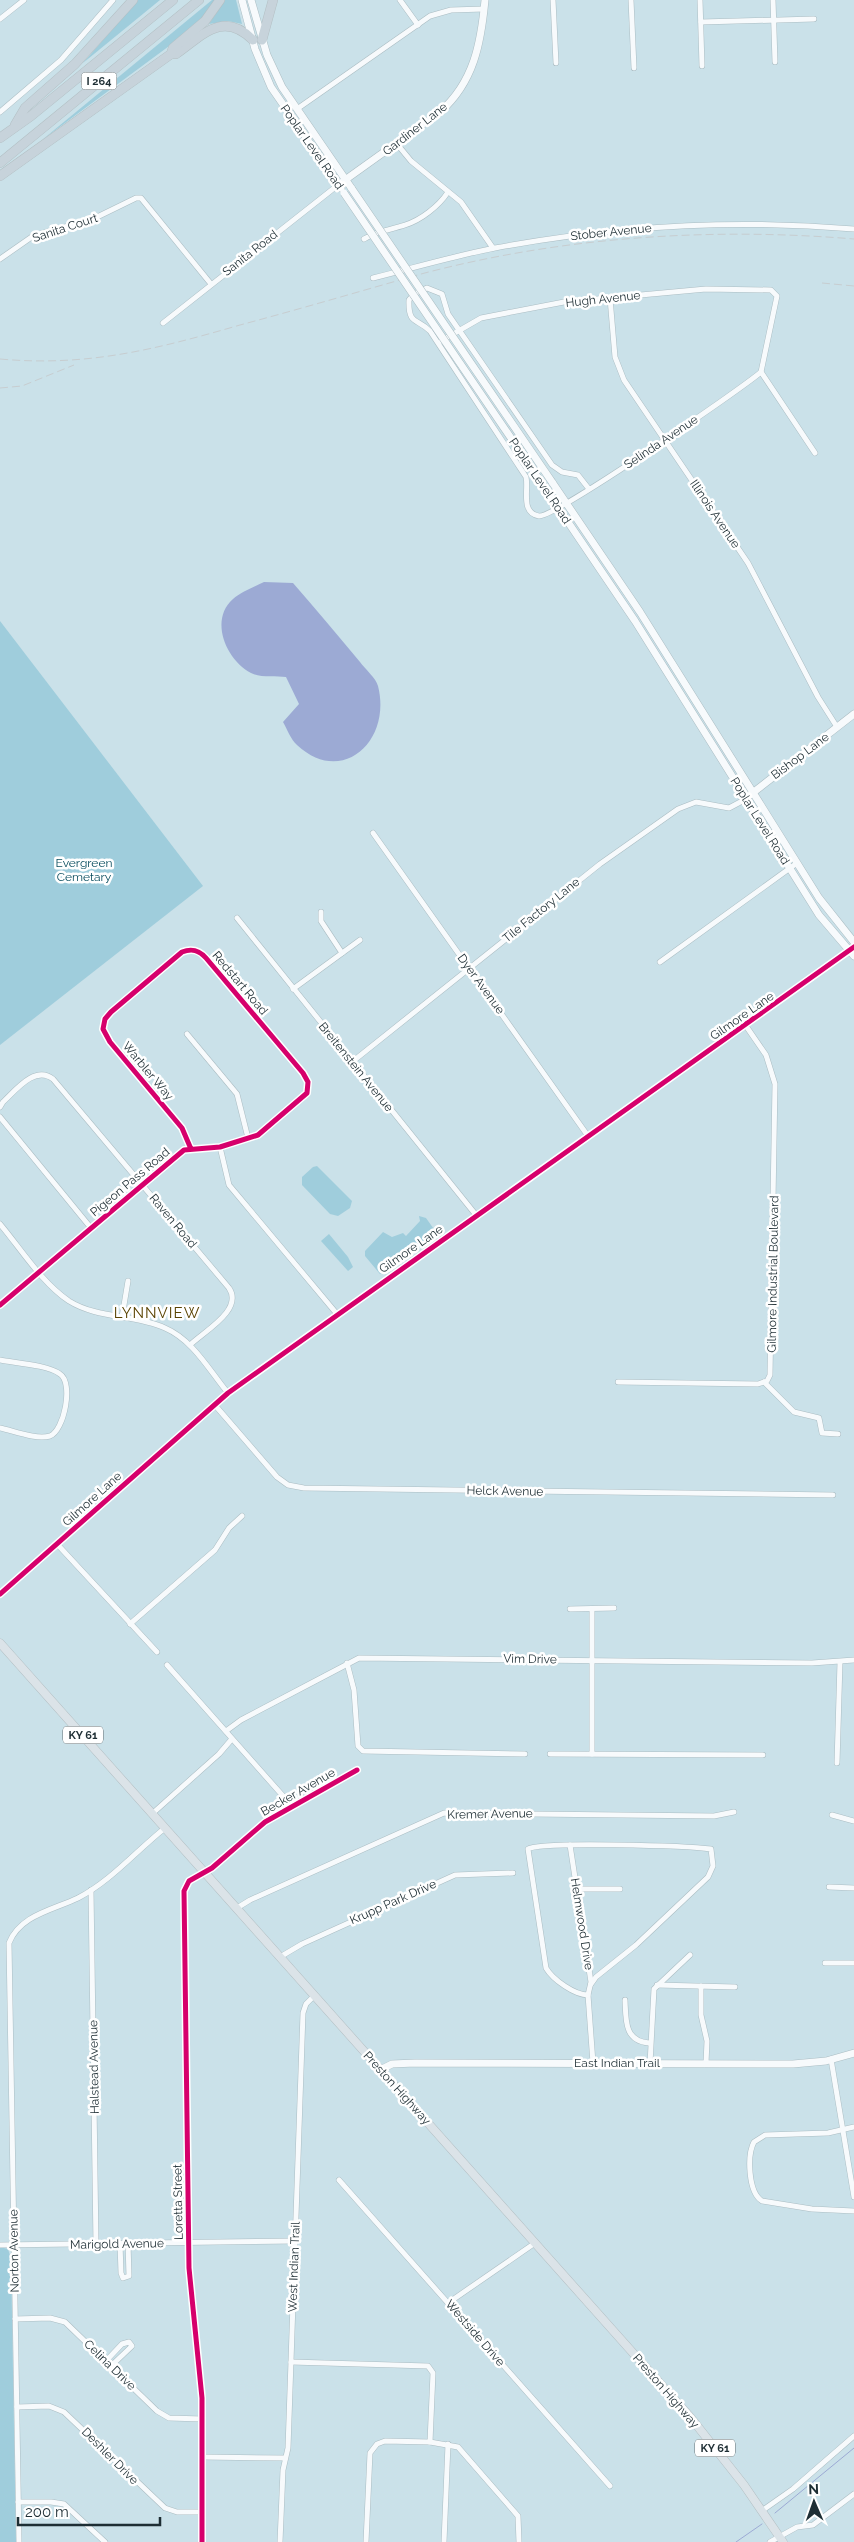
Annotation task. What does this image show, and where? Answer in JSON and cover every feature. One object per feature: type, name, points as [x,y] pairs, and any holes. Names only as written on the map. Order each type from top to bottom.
[{"type":"highway","points":[[15,126],[26,108],[75,64],[133,0]]},
{"type":"highway","name":"I 264","points":[[0,138],[31,116],[173,0]]},
{"type":"highway","name":"I 264","points":[[0,163],[199,0]]},
{"type":"highway","points":[[171,54],[173,48],[205,21],[220,0]]},
{"type":"highway","points":[[0,176],[171,54],[176,54],[219,26],[236,27],[258,40],[273,0]]},
{"type":"main road","name":"Poplar Level Road","points":[[242,0],[258,40],[282,87],[640,612],[796,863],[829,913],[854,942]]},
{"type":"main road","name":"Poplar Level Road","points":[[252,0],[260,65],[271,87],[635,621],[819,915],[852,951]]},
{"type":"main road","name":"Gardiner Lane","points":[[338,185],[440,112],[463,86],[478,51],[485,0]]},
{"type":"main road","name":"Bishop Lane","points":[[746,799],[854,714]]},
{"type":"main road","name":"Preston Highway","points":[[0,1643],[690,2418],[762,2510],[781,2539]]},
{"type":"main road","name":"East Indian Trail","points":[[380,2070],[392,2064],[415,2063],[793,2064],[831,2059],[854,2053]]},
{"type":"street","points":[[0,19],[23,0]]},
{"type":"street","points":[[0,112],[59,61],[113,0]]},
{"type":"street","points":[[400,0],[418,25]]},
{"type":"street","points":[[553,0],[556,63]]},
{"type":"street","points":[[631,0],[634,68]]},
{"type":"street","points":[[700,0],[702,66]]},
{"type":"street","points":[[773,0],[775,62]]},
{"type":"street","points":[[297,109],[439,12],[484,9]]},
{"type":"street","points":[[701,22],[814,19]]},
{"type":"street","points":[[397,144],[410,161],[460,202],[493,248]]},
{"type":"street","name":"Sanita Road","points":[[163,323],[338,185]]},
{"type":"street","points":[[364,239],[376,232],[407,225],[428,213],[448,192]]},
{"type":"street","name":"Sanita Court","points":[[0,259],[33,236],[94,219],[136,198],[141,198],[211,284]]},
{"type":"street","name":"Stober Avenue","points":[[373,278],[493,248],[600,232],[683,226],[790,225],[854,229]]},
{"type":"street","points":[[438,343],[430,331],[415,323],[411,316],[410,300],[421,290],[428,288],[442,294],[448,314],[552,465],[562,472],[578,475],[589,489]]},
{"type":"street","name":"Hugh Avenue","points":[[438,343],[488,316],[564,302],[721,289],[765,290],[776,293],[775,309],[761,372]]},
{"type":"street","name":"Illinois Avenue","points":[[610,298],[614,351],[620,371],[664,440],[748,563],[818,697],[837,727]]},
{"type":"street","name":"Selinda Avenue","points":[[438,343],[526,477],[528,485],[526,496],[530,511],[538,516],[545,515],[589,489],[664,440],[761,372]]},
{"type":"street","points":[[761,372],[815,454]]},
{"type":"street","name":"Tile Factory Lane","points":[[352,1062],[600,864],[678,809],[700,802],[729,808],[746,799]]},
{"type":"street","name":"Dyer Avenue","points":[[373,833],[588,1136]]},
{"type":"street","points":[[660,962],[796,863]]},
{"type":"street","points":[[321,912],[321,921],[342,953]]},
{"type":"street","name":"Breitenstein Avenue","points":[[237,918],[476,1215]]},
{"type":"street","points":[[294,989],[360,940]]},
{"type":"street","name":"Redstart Road","points":[[116,1008],[182,952],[188,950],[200,952],[303,1073],[309,1087],[306,1096],[267,1129],[248,1138]]},
{"type":"street","name":"Gilmore Lane","points":[[0,1594],[228,1393],[336,1314],[852,951]]},
{"type":"street","name":"Warbler Way","points":[[116,1008],[105,1019],[103,1029],[105,1035],[182,1128],[191,1148]]},
{"type":"street","name":"Gilmore Industrial Boulevard","points":[[746,1026],[766,1055],[773,1072],[776,1092],[771,1358],[770,1375],[764,1382]]},
{"type":"street","points":[[187,1034],[237,1094],[248,1138],[220,1148],[191,1148]]},
{"type":"street","name":"Raven Road","points":[[0,1107],[21,1086],[37,1075],[43,1074],[53,1079],[232,1293],[233,1301],[228,1310],[190,1345]]},
{"type":"street","points":[[0,1117],[91,1228]]},
{"type":"street","name":"Pigeon Pass Road","points":[[0,1304],[184,1150],[191,1148]]},
{"type":"street","points":[[220,1148],[229,1185],[336,1314]]},
{"type":"street","points":[[0,1224],[61,1295],[75,1304],[90,1310],[160,1325],[183,1338],[228,1393]]},
{"type":"street","points":[[122,1317],[128,1281]]},
{"type":"street","points":[[0,1360],[60,1373],[66,1380],[68,1389],[60,1425],[52,1435],[39,1436],[0,1428]]},
{"type":"street","points":[[618,1382],[758,1384],[764,1382],[794,1412],[819,1418],[822,1433],[838,1434]]},
{"type":"street","name":"Helck Avenue","points":[[214,1404],[277,1477],[288,1485],[304,1488],[833,1495]]},
{"type":"street","points":[[130,1624],[215,1550],[229,1528],[242,1516]]},
{"type":"street","points":[[57,1544],[157,1652]]},
{"type":"street","points":[[570,1609],[614,1608]]},
{"type":"street","points":[[592,1609],[592,1754]]},
{"type":"street","name":"Vim Drive","points":[[226,1732],[241,1720],[356,1659],[840,1662],[854,1660]]},
{"type":"street","points":[[837,1763],[840,1662]]},
{"type":"street","points":[[347,1663],[354,1690],[358,1746],[365,1752],[525,1754]]},
{"type":"street","points":[[167,1665],[231,1740],[277,1789],[290,1808]]},
{"type":"street","points":[[152,1813],[219,1754],[231,1740]]},
{"type":"street","points":[[550,1754],[764,1755]]},
{"type":"street","name":"Becker Avenue","points":[[204,1872],[212,1868],[265,1822],[357,1770]]},
{"type":"street","name":"Kremer Avenue","points":[[237,1908],[250,1900],[444,1813],[714,1816],[734,1812]]},
{"type":"street","points":[[832,1815],[854,1821]]},
{"type":"street","name":"Norton Avenue","points":[[19,2542],[8,1960],[12,1937],[22,1924],[92,1890],[165,1828]]},
{"type":"street","points":[[588,1995],[577,1993],[552,1976],[546,1968],[527,1853],[532,1846],[570,1845],[711,1849],[713,1866],[711,1872],[636,1945],[596,1977],[591,1984]]},
{"type":"street","name":"Helmwood Drive","points":[[570,1845],[591,1984],[588,1995],[593,2063]]},
{"type":"street","name":"Loretta Street","points":[[202,2542],[201,2378],[190,2287],[188,2243],[184,1897],[187,1883],[204,1872]]},
{"type":"street","name":"Krupp Park Drive","points":[[280,1957],[302,1944],[456,1875],[514,1873]]},
{"type":"street","points":[[829,1887],[854,1888]]},
{"type":"street","points":[[576,1889],[620,1889]]},
{"type":"street","name":"Halstead Avenue","points":[[92,1890],[96,2244]]},
{"type":"street","points":[[650,2064],[649,2042],[652,1994],[657,1985],[690,1956]]},
{"type":"street","points":[[826,1963],[854,1964]]},
{"type":"street","points":[[657,1985],[735,1987]]},
{"type":"street","points":[[701,1986],[701,2015],[707,2041],[706,2064]]},
{"type":"street","name":"West Indian Trail","points":[[280,2542],[282,2470],[285,2458],[291,2362],[303,2013],[306,2004],[314,1996]]},
{"type":"street","points":[[625,2000],[626,2024],[630,2034],[638,2040],[649,2042]]},
{"type":"street","points":[[831,2059],[854,2197]]},
{"type":"street","points":[[854,2127],[828,2133],[765,2135],[756,2140],[752,2145],[752,2189],[762,2201],[802,2208],[854,2211]]},
{"type":"street","name":"Westside Drive","points":[[339,2180],[610,2486]]},
{"type":"street","name":"Marigold Avenue","points":[[0,2245],[295,2241]]},
{"type":"street","points":[[120,2243],[121,2273],[123,2278],[129,2276],[128,2243]]},
{"type":"street","points":[[448,2303],[535,2243]]},
{"type":"street","name":"Celina Drive","points":[[15,2319],[61,2320],[68,2324],[164,2416],[175,2419],[202,2419]]},
{"type":"street","points":[[106,2361],[122,2344],[129,2342],[132,2346],[111,2366]]},
{"type":"street","points":[[291,2362],[425,2366],[431,2369],[430,2442]]},
{"type":"street","name":"Deshler Drive","points":[[16,2407],[49,2406],[64,2412],[158,2503],[173,2511],[202,2512]]},
{"type":"street","points":[[762,2510],[793,2489],[854,2436]]},
{"type":"street","points":[[366,2542],[369,2459],[372,2448],[385,2441],[430,2442],[458,2447],[516,2513],[520,2523],[519,2542]]},
{"type":"street","points":[[444,2542],[448,2444]]},
{"type":"street","points":[[202,2457],[285,2458]]},
{"type":"street","points":[[770,2542],[781,2539],[797,2527],[812,2525],[854,2494]]},
{"type":"street","points":[[18,2502],[64,2504],[105,2542]]},
{"type":"green space","points":[[138,0],[160,0],[83,63]]},
{"type":"green space","points":[[212,0],[216,0],[205,16],[184,35],[42,140]]},
{"type":"green space","points":[[225,0],[236,0],[242,24],[228,21],[209,24]]},
{"type":"green space","name":"Evergreen Cemetary","points":[[0,621],[203,886],[0,1045]]},
{"type":"green space","points":[[317,1166],[352,1201],[350,1208],[338,1216],[330,1214],[302,1185],[302,1177],[313,1167]]},
{"type":"green space","points":[[419,1216],[426,1218],[436,1232],[380,1274],[365,1256],[365,1251],[383,1232],[392,1237],[403,1233],[406,1236],[420,1221]]},
{"type":"green space","points":[[329,1234],[348,1257],[353,1267],[348,1271],[321,1241]]},
{"type":"green space","points":[[0,2247],[8,2249],[11,2259],[16,2542],[0,2542]]},
{"type":"shaded area","points":[[264,582],[293,583],[377,683],[380,706],[378,724],[370,740],[360,752],[346,759],[331,761],[314,757],[297,745],[283,722],[299,704],[286,677],[255,675],[242,667],[228,649],[222,628],[222,618],[226,608],[236,596]]},
{"type":"waterway","points":[[775,2513],[854,2448]]},
{"type":"waterway","points":[[736,2542],[762,2524]]},
{"type":"railway","points":[[0,359],[63,360],[122,354],[180,342],[421,274],[527,251],[636,238],[690,235],[745,234],[854,239]]},
{"type":"railway","points":[[822,283],[854,286]]},
{"type":"railway","points":[[0,388],[22,386],[74,365]]},
{"type":"cycle path","points":[[0,1594],[228,1393],[854,947]]},
{"type":"cycle path","points":[[0,1305],[184,1150],[220,1147],[258,1135],[307,1093],[308,1082],[303,1073],[206,958],[201,953],[189,950],[182,952],[111,1012],[105,1019],[103,1029],[110,1042],[182,1128],[191,1149]]},
{"type":"cycle path","points":[[202,2542],[202,2398],[189,2268],[184,1891],[189,1881],[212,1868],[265,1822],[357,1770]]},
{"type":"district","name":"LYNNVIEW","points":[[157,1313]]}]
